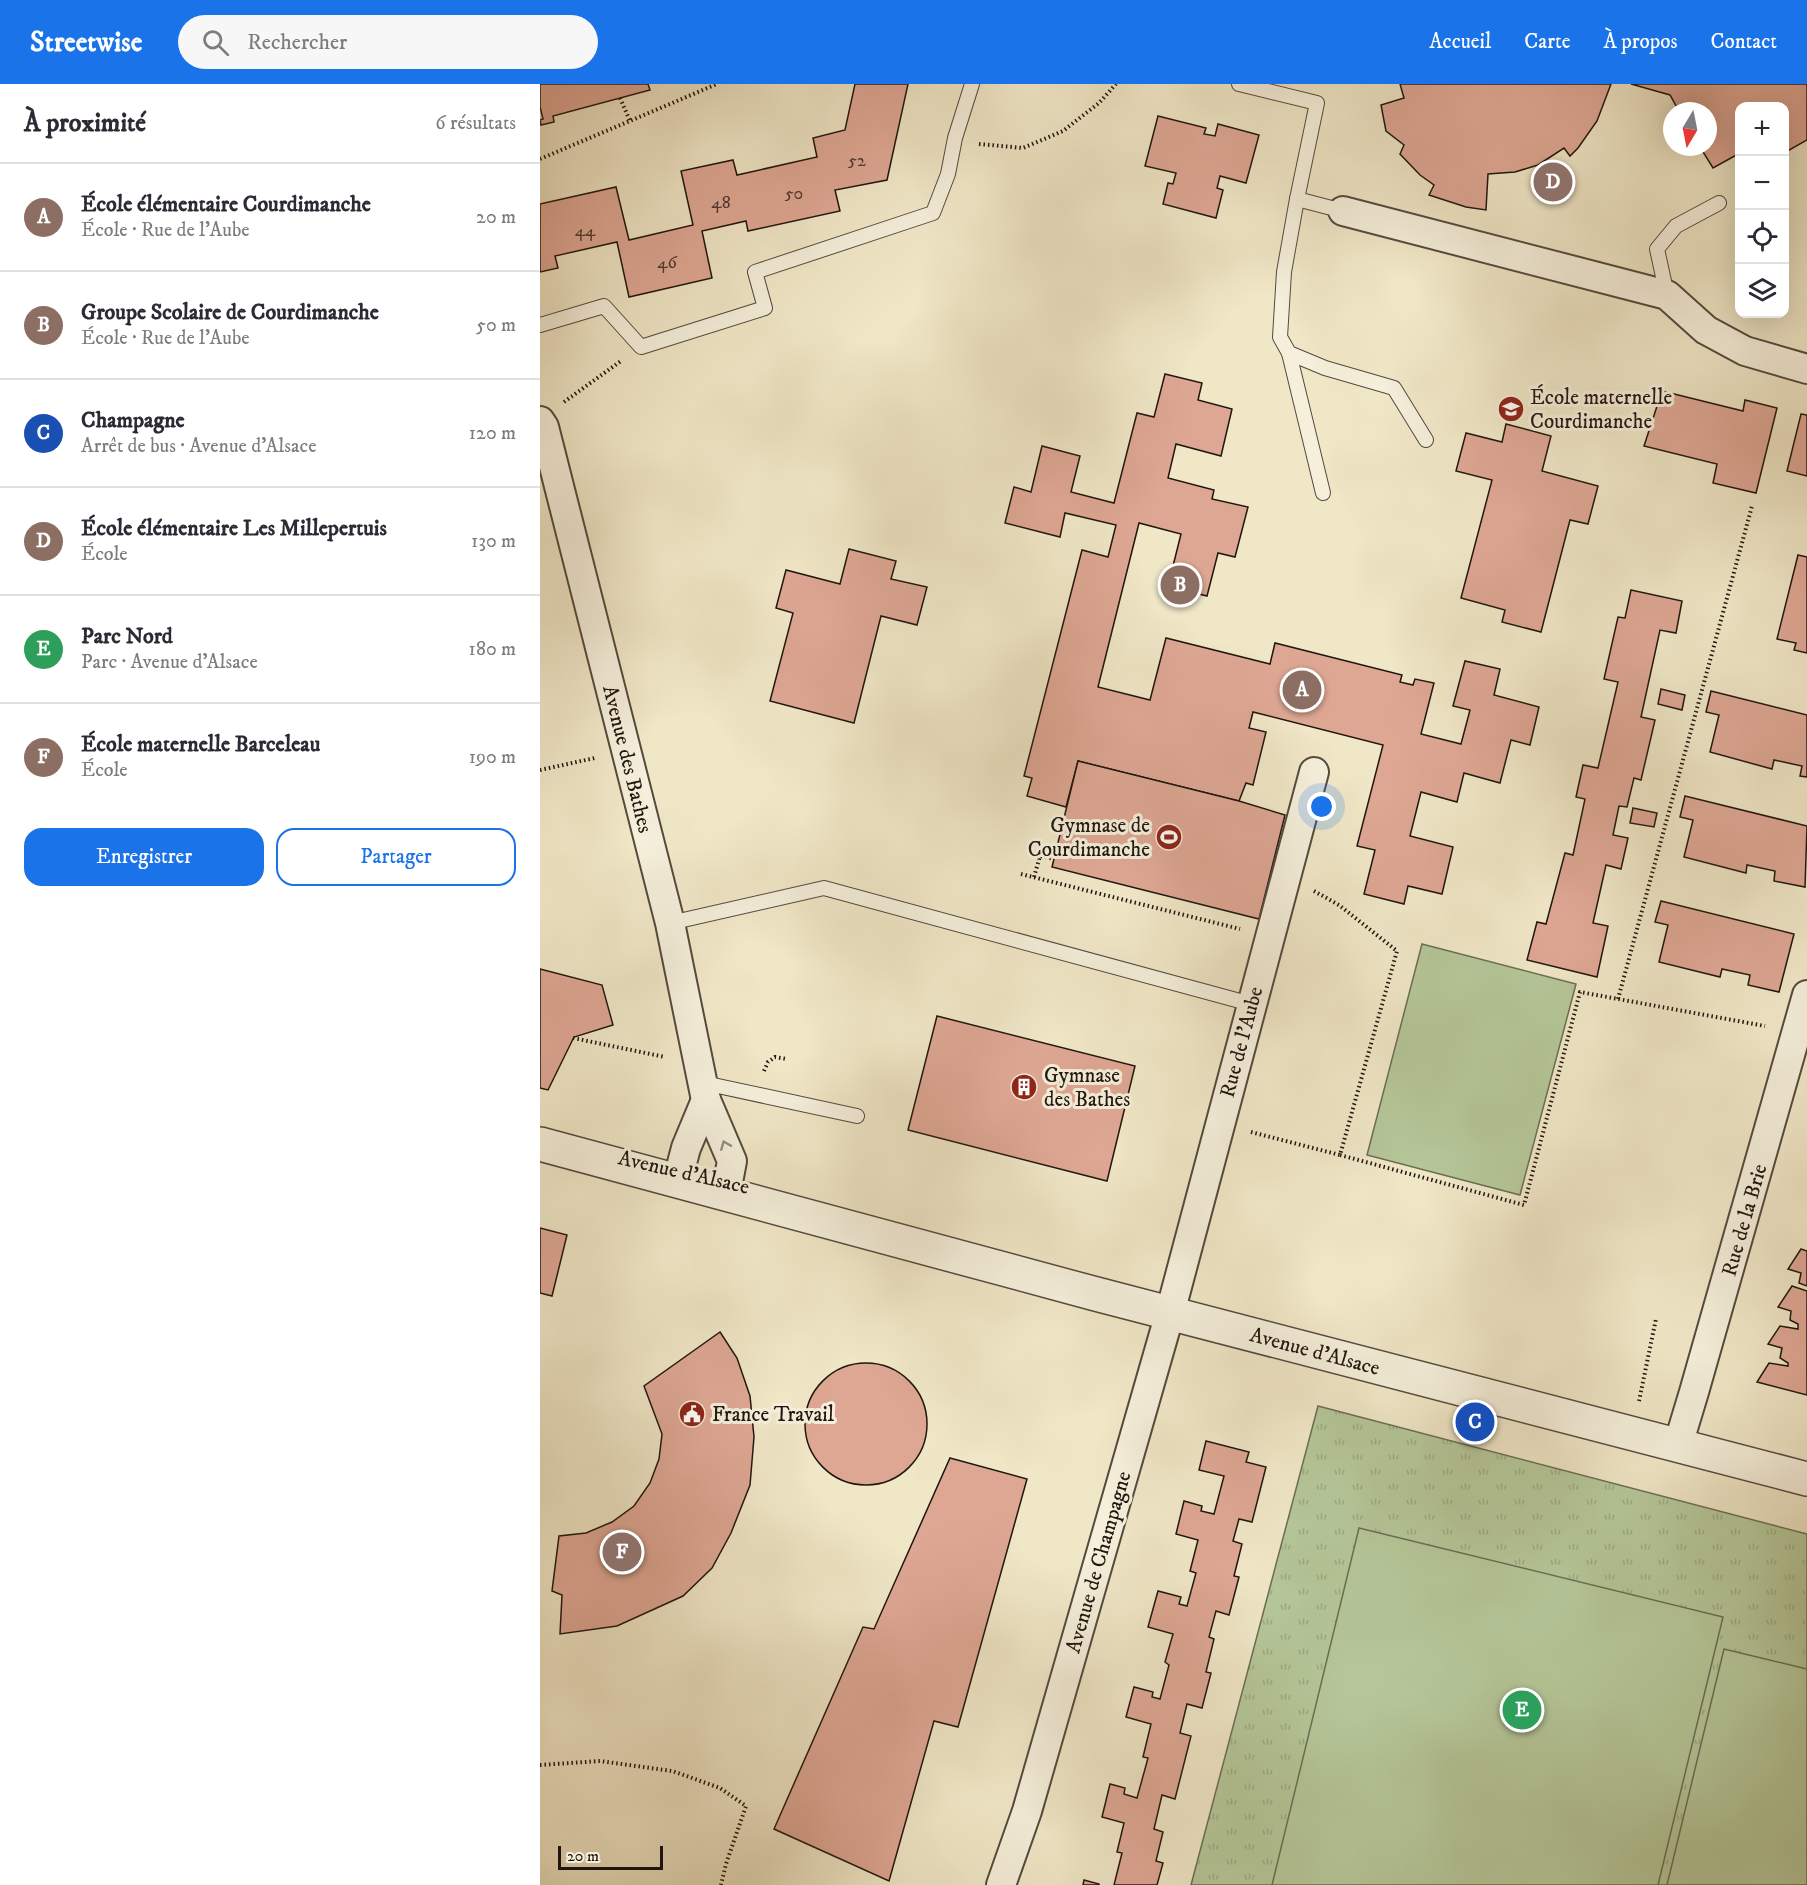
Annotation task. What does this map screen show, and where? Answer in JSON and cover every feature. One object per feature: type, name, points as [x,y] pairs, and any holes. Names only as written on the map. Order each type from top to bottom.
[{"type":"street","points":[[1343,211],[1667,296],[1706,330],[1745,351],[1807,369]]},
{"type":"street","name":"Avenue des Bathes","points":[[549,413],[544,427],[670,923],[705,1092],[732,1161],[727,1187]]},
{"type":"street","name":"Rue de l'Aube","points":[[1170,1313],[1314,772]]},
{"type":"street","name":"Rue de la Brie","points":[[1678,1445],[1807,995]]},
{"type":"street","points":[[685,1177],[682,1163],[705,1092]]},
{"type":"street","name":"Avenue d'Alsace","points":[[540,1139],[685,1177]]},
{"type":"street","name":"Avenue d'Alsace","points":[[540,1144],[727,1187],[823,1219],[1170,1313],[1807,1479]]},
{"type":"street","name":"Avenue de Champagne","points":[[1001,1885],[1027,1811],[1170,1313]]},
{"type":"street","name":"Avenue de Champagne","points":[[1020,1885],[1027,1811]]},
{"type":"lane","points":[[540,325],[604,306],[641,347],[765,308],[755,272],[933,213],[948,174],[955,138],[972,84]]},
{"type":"lane","points":[[1239,84],[1317,103],[1284,272],[1280,338],[1289,353],[1323,493]]},
{"type":"lane","points":[[1297,199],[1343,211]]},
{"type":"lane","points":[[1667,296],[1657,249],[1676,226],[1719,203]]},
{"type":"lane","points":[[1289,353],[1325,368],[1394,388],[1426,440]]},
{"type":"lane","points":[[670,923],[824,888],[1251,1004]]},
{"type":"lane","points":[[705,1092],[857,1116]]},
{"type":"path","points":[[540,159],[717,84]]},
{"type":"path","points":[[955,138],[990,146],[1023,148],[1063,131],[1099,103],[1116,84]]},
{"type":"path","points":[[620,98],[630,121]]},
{"type":"path","points":[[549,413],[641,347]]},
{"type":"path","points":[[1618,999],[1752,506]]},
{"type":"path","points":[[540,770],[626,751]]},
{"type":"path","points":[[1034,877],[1040,856],[1054,859]]},
{"type":"path","points":[[1021,874],[1269,937]]},
{"type":"path","points":[[1285,881],[1306,887],[1339,905],[1396,951],[1340,1155]]},
{"type":"path","points":[[1249,1131],[1524,1205],[1580,992],[1768,1027]]},
{"type":"path","points":[[573,1038],[666,1057]]},
{"type":"path","points":[[763,1073],[768,1062],[776,1057],[786,1059]]},
{"type":"path","points":[[1642,1384],[1656,1319]]},
{"type":"path","points":[[540,1765],[600,1761],[672,1771],[720,1788],[746,1806],[721,1885]]},
{"type":"green space","points":[[1422,944],[1576,984],[1520,1195],[1367,1155]]},
{"type":"green space","points":[[1318,1406],[1807,1534],[1807,1885],[1191,1885]]},
{"type":"green space","points":[[1359,1528],[1723,1617],[1658,1885],[1272,1885]]},
{"type":"green space","points":[[1724,1649],[1807,1669],[1807,1885],[1667,1885]]},
{"type":"building","points":[[540,84],[648,84],[650,90],[553,116],[554,122],[541,125],[540,120],[543,119],[540,107]]},
{"type":"building","points":[[855,84],[908,84],[887,180],[835,190],[840,211],[748,231],[746,221],[702,231],[712,278],[629,297],[617,242],[555,256],[558,268],[540,272],[540,204],[616,187],[629,240],[693,225],[681,171],[733,160],[737,175],[817,157],[813,138],[845,130]]},
{"type":"building","points":[[1400,84],[1611,84],[1597,121],[1570,156],[1564,148],[1538,165],[1515,172],[1488,174],[1486,210],[1466,207],[1429,195],[1434,185],[1420,175],[1400,154],[1404,145],[1386,131],[1381,105],[1404,98]]},
{"type":"building","points":[[1631,84],[1807,84],[1807,140],[1789,150],[1789,102],[1735,102],[1735,156],[1713,168],[1706,156],[1717,156],[1717,102],[1674,102],[1670,95]]},
{"type":"building","points":[[1158,116],[1206,128],[1204,134],[1215,136],[1218,124],[1259,135],[1246,183],[1220,176],[1217,188],[1223,190],[1216,218],[1163,204],[1168,183],[1173,184],[1176,173],[1145,166]]},
{"type":"building","points":[[1165,374],[1202,383],[1198,400],[1232,409],[1221,456],[1176,444],[1168,478],[1214,490],[1212,499],[1248,507],[1235,557],[1218,553],[1207,596],[1168,586],[1181,534],[1139,523],[1098,687],[1150,700],[1166,638],[1270,664],[1275,643],[1402,675],[1400,682],[1413,685],[1415,679],[1434,683],[1421,734],[1461,744],[1470,710],[1453,706],[1465,661],[1500,669],[1494,695],[1539,707],[1530,745],[1511,740],[1500,783],[1464,773],[1457,802],[1421,792],[1410,836],[1453,847],[1442,894],[1408,886],[1404,904],[1364,894],[1375,850],[1357,846],[1383,745],[1253,712],[1249,728],[1266,732],[1253,785],[1246,783],[1239,801],[1078,761],[1066,807],[1027,796],[1032,778],[1024,776],[1082,550],[1108,557],[1116,525],[1065,513],[1060,537],[1005,523],[1014,487],[1031,492],[1042,446],[1080,456],[1071,492],[1114,503],[1137,413],[1154,417]]},
{"type":"building","points":[[1662,391],[1743,411],[1745,400],[1777,408],[1756,493],[1713,483],[1717,464],[1644,446]]},
{"type":"building","points":[[1801,414],[1807,415],[1807,476],[1787,471]]},
{"type":"building","points":[[1506,424],[1551,436],[1542,471],[1598,486],[1588,524],[1570,520],[1541,632],[1502,622],[1505,610],[1461,598],[1492,480],[1456,471],[1466,433],[1502,442]]},
{"type":"building","points":[[849,549],[896,561],[891,579],[927,587],[917,625],[881,616],[854,723],[770,701],[793,613],[776,608],[786,570],[840,584]]},
{"type":"building","points":[[1798,555],[1807,557],[1807,653],[1794,650],[1796,643],[1777,639]]},
{"type":"building","points":[[1631,590],[1682,601],[1676,633],[1660,630],[1641,717],[1655,720],[1641,780],[1634,778],[1627,807],[1619,806],[1613,835],[1628,838],[1621,869],[1606,865],[1593,923],[1608,926],[1597,977],[1527,960],[1537,922],[1546,924],[1565,853],[1573,855],[1585,799],[1576,797],[1583,765],[1598,768],[1618,682],[1604,679],[1618,617],[1625,618]]},
{"type":"building","points":[[1661,689],[1685,695],[1682,710],[1658,704]]},
{"type":"building","points":[[1711,691],[1807,715],[1807,777],[1800,776],[1802,766],[1774,760],[1772,769],[1710,752],[1719,715],[1706,712]]},
{"type":"building","name":"Gymnase de Courdimanche","points":[[1078,761],[1239,801],[1285,815],[1259,919],[1052,867]]},
{"type":"building","points":[[1685,796],[1807,826],[1805,887],[1774,881],[1775,871],[1747,865],[1746,873],[1684,857],[1693,820],[1680,817]]},
{"type":"building","points":[[1633,808],[1657,813],[1654,827],[1630,823]]},
{"type":"building","points":[[1661,901],[1794,934],[1779,992],[1748,985],[1750,975],[1722,969],[1720,977],[1659,962],[1668,925],[1655,922]]},
{"type":"building","points":[[540,969],[602,985],[613,1025],[574,1037],[548,1090],[540,1088]]},
{"type":"building","name":"Gymnase des Bathes","points":[[937,1016],[1135,1066],[1107,1181],[908,1130]]},
{"type":"building","points":[[540,1228],[567,1235],[552,1296],[540,1293]]},
{"type":"building","points":[[1801,1249],[1807,1251],[1807,1286],[1799,1283],[1801,1273],[1788,1269]]},
{"type":"building","points":[[1792,1286],[1807,1291],[1807,1395],[1757,1382],[1769,1363],[1788,1366],[1788,1363],[1780,1358],[1782,1348],[1768,1344],[1780,1326],[1798,1329],[1798,1324],[1790,1320],[1791,1311],[1778,1307]]},
{"type":"building","points":[[720,1332],[737,1358],[750,1396],[754,1437],[750,1485],[731,1533],[712,1568],[683,1596],[617,1626],[560,1634],[562,1595],[552,1591],[559,1536],[586,1533],[612,1522],[634,1506],[650,1483],[659,1459],[662,1434],[644,1386]]},
{"type":"building","points":[[866,1363],[890,1367],[909,1381],[923,1400],[927,1424],[923,1448],[909,1467],[890,1481],[866,1485],[842,1481],[823,1467],[809,1448],[805,1424],[809,1400],[823,1381],[842,1367]]},
{"type":"building","points":[[1206,1441],[1249,1452],[1246,1462],[1266,1467],[1252,1522],[1239,1519],[1233,1541],[1242,1544],[1234,1576],[1239,1577],[1229,1615],[1216,1611],[1209,1637],[1214,1639],[1206,1672],[1211,1673],[1202,1708],[1187,1704],[1180,1733],[1191,1736],[1175,1799],[1162,1795],[1154,1829],[1163,1832],[1156,1861],[1163,1863],[1157,1885],[1114,1885],[1122,1853],[1117,1852],[1124,1823],[1102,1817],[1110,1784],[1125,1788],[1124,1794],[1137,1798],[1148,1758],[1143,1757],[1151,1724],[1126,1717],[1134,1687],[1153,1692],[1152,1697],[1160,1699],[1169,1665],[1165,1662],[1173,1634],[1148,1627],[1158,1591],[1181,1597],[1179,1604],[1187,1606],[1196,1573],[1190,1571],[1198,1540],[1176,1534],[1184,1501],[1202,1506],[1201,1511],[1214,1514],[1224,1476],[1199,1470]]},
{"type":"building","points":[[950,1458],[1027,1479],[958,1727],[934,1721],[889,1881],[774,1829],[863,1627],[874,1629]]},
{"type":"building","points":[[1084,1880],[1099,1884],[1099,1885],[1083,1885]]},
{"type":"place","name":"École élémentaire Les Millepertuis","points":[[1553,182]]},
{"type":"place","name":"École maternelle Courdimanche","points":[[1511,409]]},
{"type":"place","name":"Groupe Scolaire de Courdimanche","points":[[1180,585]]},
{"type":"place","name":"École élémentaire Courdimanche","points":[[1302,690]]},
{"type":"place","name":"Gymnase de Courdimanche","points":[[1169,837]]},
{"type":"place","name":"Gymnase des Bathes","points":[[1024,1087]]},
{"type":"place","name":"France Travail","points":[[692,1414]]},
{"type":"place","name":"Champagne","points":[[1475,1422]]},
{"type":"place","name":"École maternelle Barceleau","points":[[622,1552]]},
{"type":"place","name":"Parc Nord","points":[[1522,1710]]}]
